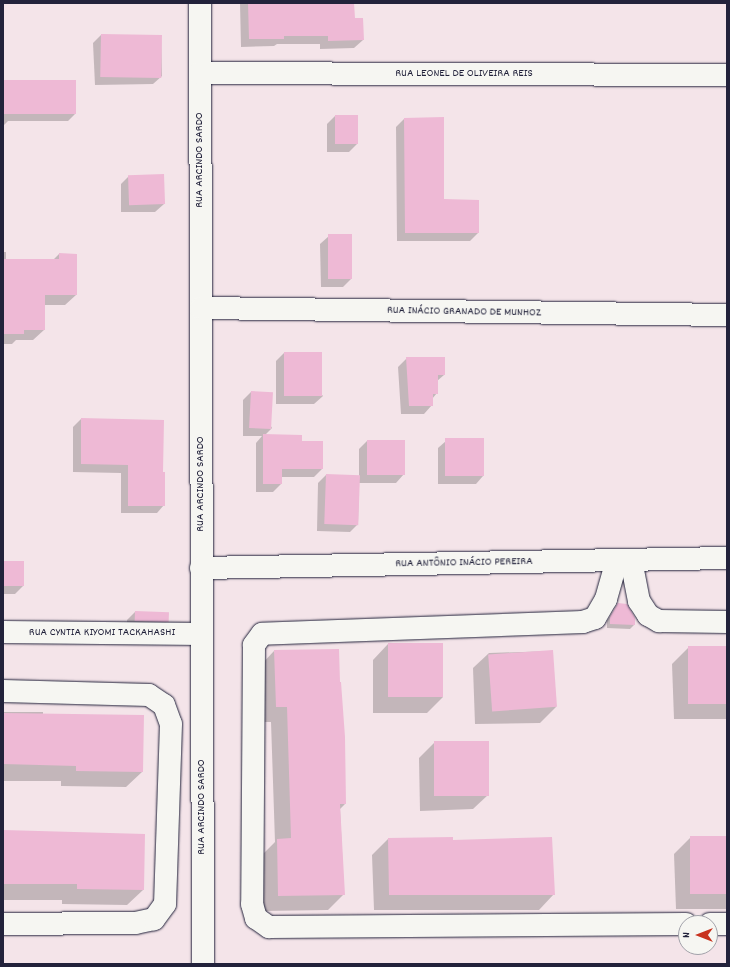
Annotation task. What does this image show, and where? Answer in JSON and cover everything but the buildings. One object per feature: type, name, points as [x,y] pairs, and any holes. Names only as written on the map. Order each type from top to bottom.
[{"type":"street","name":"RUA ARCINDO SARDO","points":[[200,3],[203,964]]},
{"type":"street","name":"RUA LEONEL DE OLIVEIRA REIS","points":[[200,73],[727,75]]},
{"type":"street","name":"RUA INÁCIO GRANADO DE MUNHOZ","points":[[201,308],[727,316]]},
{"type":"street","name":"RUA ANTÔNIO INÁCIO PEREIRA","points":[[201,568],[727,558]]},
{"type":"street","points":[[624,560],[639,601],[648,616],[659,621],[727,622]]},
{"type":"street","points":[[624,560],[606,599],[595,618],[583,622],[262,634],[254,645],[252,904],[256,918],[268,927],[678,924]]},
{"type":"street","name":"RUA CYNTIA KIYOMI TACKAHASHI","points":[[3,632],[202,634]]},
{"type":"street","points":[[3,691],[150,695],[164,705],[171,724],[165,904],[154,919],[135,923],[3,924]]}]
